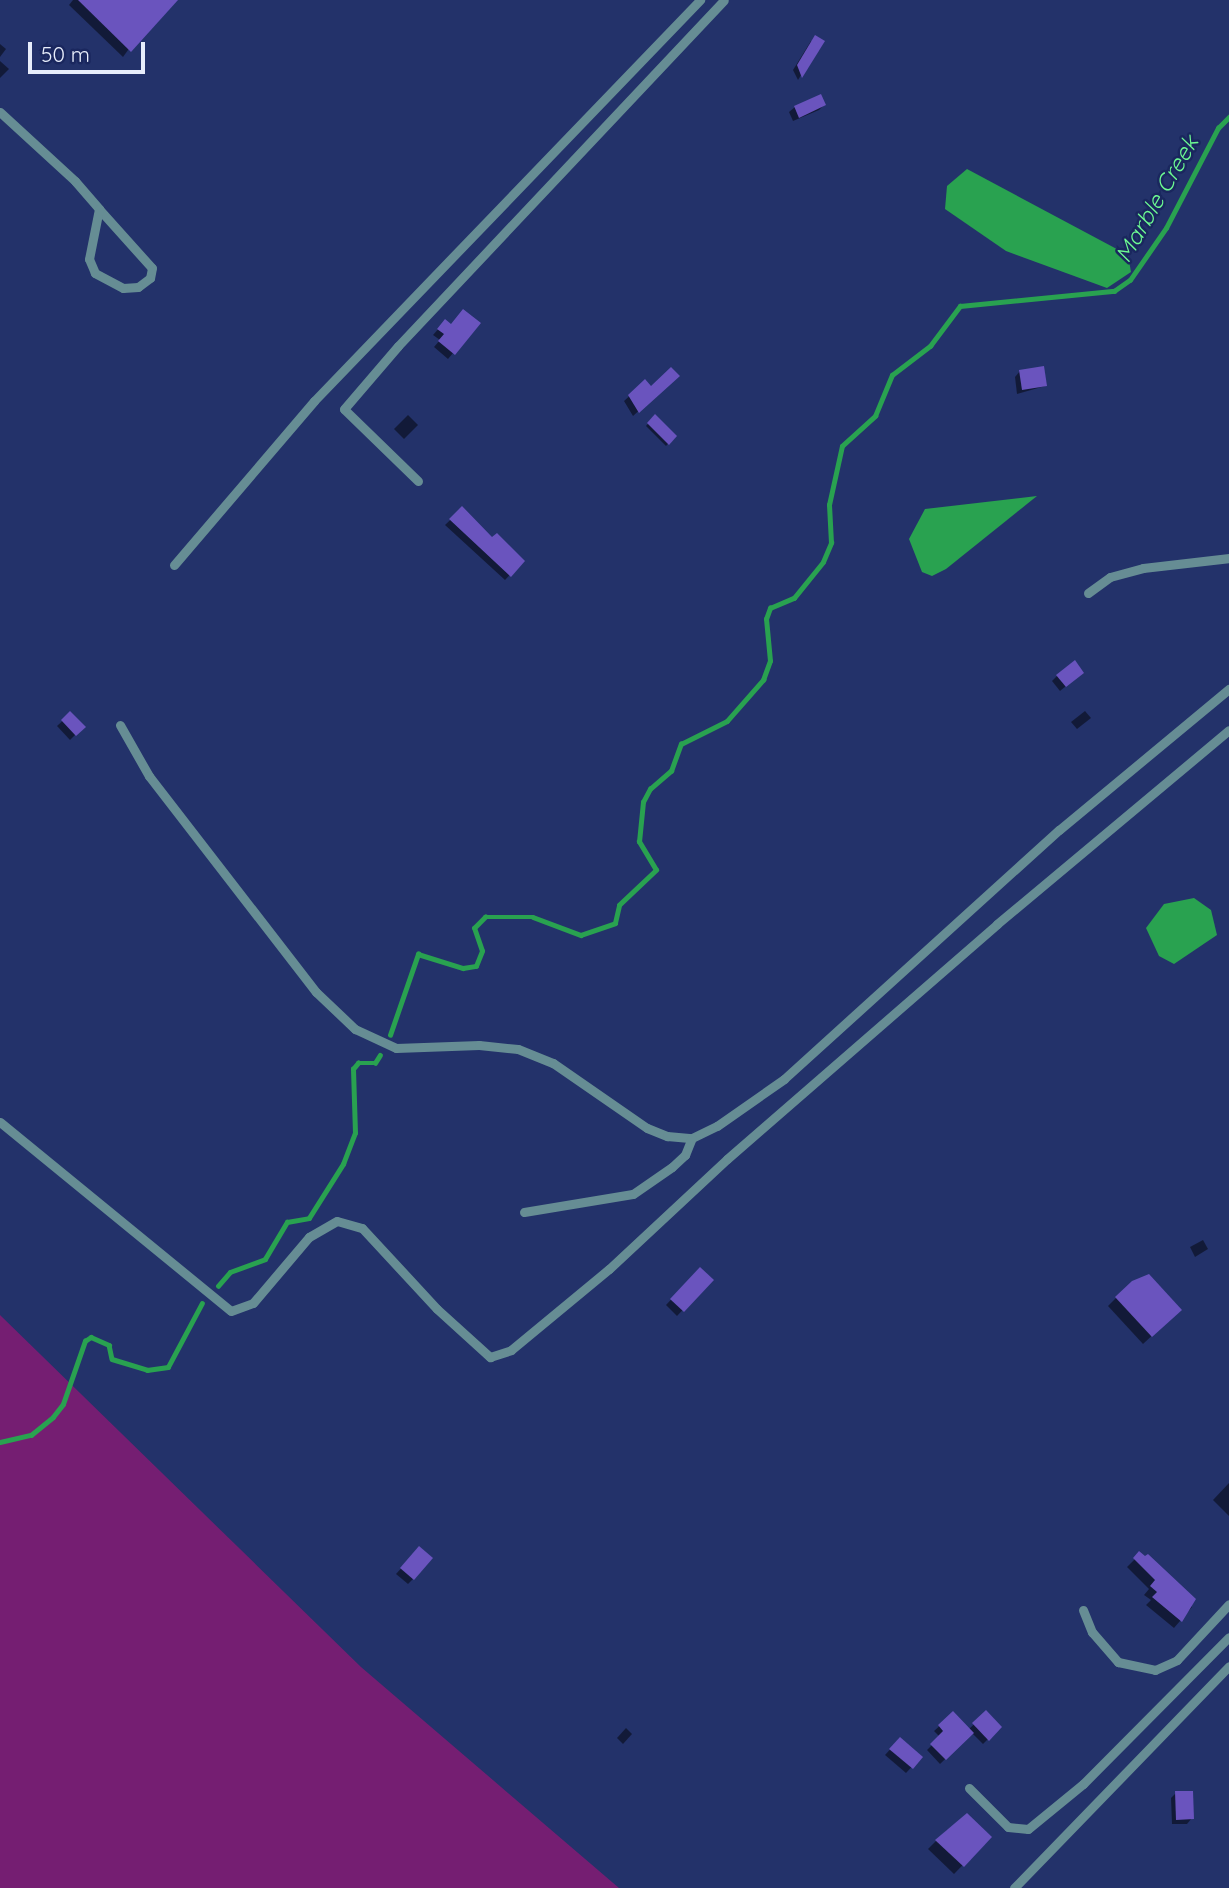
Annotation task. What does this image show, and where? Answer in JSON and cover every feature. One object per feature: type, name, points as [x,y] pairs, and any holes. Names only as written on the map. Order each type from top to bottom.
[{"type":"lane","points":[[174,565],[314,401],[700,0]]},
{"type":"lane","points":[[418,481],[344,409],[398,346],[723,0]]},
{"type":"lane","points":[[0,112],[99,209],[152,268],[150,278],[138,287],[107,283],[94,273],[89,259],[99,209]]},
{"type":"lane","points":[[1088,593],[1110,577],[1143,568],[1229,558]]},
{"type":"lane","points":[[120,725],[158,787],[316,992],[355,1029],[396,1048],[479,1045],[518,1049],[553,1063],[647,1128],[667,1136],[692,1138],[717,1126],[783,1079],[1059,830],[1229,689]]},
{"type":"lane","points":[[0,1122],[231,1311],[253,1303],[309,1237],[337,1221],[362,1228],[437,1310],[490,1357],[511,1350],[609,1269],[997,924],[1229,730]]},
{"type":"lane","points":[[524,1212],[633,1194],[678,1161],[692,1138]]},
{"type":"lane","points":[[1083,1610],[1092,1632],[1118,1662],[1155,1670],[1177,1660],[1229,1604]]},
{"type":"lane","points":[[969,1788],[1008,1828],[1028,1829],[1083,1784],[1229,1637]]},
{"type":"lane","points":[[1014,1888],[1229,1666]]},
{"type":"shaded area","points":[[967,169],[1128,255],[1131,272],[1107,288],[1006,251],[945,209],[947,186]]},
{"type":"shaded area","points":[[1037,496],[946,569],[932,576],[922,572],[909,539],[925,509]]},
{"type":"shaded area","points":[[1194,898],[1211,910],[1217,935],[1174,964],[1159,956],[1146,928],[1164,904]]},
{"type":"shaded area","points":[[0,1315],[361,1667],[619,1888],[0,1888]]},
{"type":"building","points":[[78,0],[178,0],[131,52]]},
{"type":"building","points":[[815,35],[825,41],[802,78],[797,65]]},
{"type":"building","points":[[821,94],[826,105],[799,118],[794,106]]},
{"type":"building","points":[[463,309],[481,323],[455,355],[438,341],[444,334],[437,329],[445,319],[451,324]]},
{"type":"building","points":[[1044,366],[1047,386],[1022,390],[1019,370]]},
{"type":"building","points":[[671,367],[680,376],[639,413],[628,395],[645,379],[651,386]]},
{"type":"building","points":[[655,414],[677,436],[669,445],[647,423]]},
{"type":"building","points":[[462,506],[492,537],[497,533],[525,561],[511,577],[449,519]]},
{"type":"building","points":[[1075,660],[1084,673],[1066,687],[1056,675]]},
{"type":"building","points":[[70,711],[86,727],[76,736],[61,720]]},
{"type":"building","points":[[700,1267],[714,1280],[684,1312],[670,1299]]},
{"type":"building","points":[[1149,1274],[1182,1310],[1152,1337],[1115,1297],[1132,1281]]},
{"type":"building","points":[[419,1546],[433,1558],[414,1580],[400,1568]]},
{"type":"building","points":[[1139,1551],[1145,1556],[1148,1554],[1196,1599],[1182,1622],[1152,1597],[1157,1592],[1150,1586],[1155,1580],[1133,1558]]},
{"type":"building","points":[[986,1710],[1002,1727],[989,1741],[972,1723]]},
{"type":"building","points":[[953,1711],[974,1733],[946,1760],[930,1744],[943,1731],[938,1725]]},
{"type":"building","points":[[900,1737],[923,1757],[913,1769],[889,1749]]},
{"type":"building","points":[[1175,1791],[1193,1791],[1194,1819],[1176,1820]]},
{"type":"building","points":[[967,1813],[992,1837],[964,1867],[935,1840]]},
{"type":"waterway","name":"Marble Creek","points":[[390,1035],[418,954],[463,968],[476,966],[482,951],[474,928],[485,917],[533,917],[581,935],[615,923],[619,905],[656,870],[639,842],[643,802],[650,789],[671,771],[681,744],[727,721],[763,680],[770,661],[766,619],[770,608],[794,598],[823,562],[831,543],[829,505],[842,446],[875,416],[892,375],[930,346],[960,306],[1114,291],[1130,280],[1166,228],[1218,128],[1229,117]]},
{"type":"waterway","name":"Marble Creek","points":[[218,1286],[230,1272],[265,1259],[287,1222],[309,1218],[343,1164],[355,1133],[353,1069],[358,1063],[375,1063],[380,1055]]},
{"type":"waterway","name":"Marble Creek","points":[[0,1442],[31,1435],[53,1417],[63,1404],[85,1341],[91,1337],[109,1345],[112,1359],[147,1370],[168,1367],[202,1303]]}]
